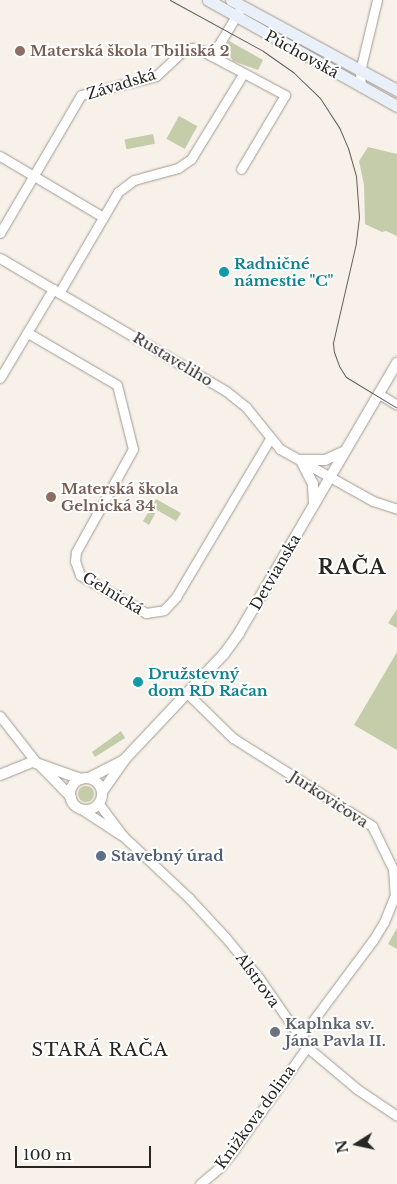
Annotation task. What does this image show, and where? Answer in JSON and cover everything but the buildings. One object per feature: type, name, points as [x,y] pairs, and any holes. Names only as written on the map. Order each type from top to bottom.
[{"type":"main road","name":"Púchovská","points":[[231,0],[397,90]]},
{"type":"main road","name":"Púchovská","points":[[212,2],[232,20],[250,25],[397,106]]},
{"type":"street","points":[[361,87],[360,71],[377,0]]},
{"type":"street","points":[[212,56],[232,20],[240,10],[249,10]]},
{"type":"street","name":"Závadská","points":[[0,233],[81,95],[156,76],[182,50],[196,48],[285,95],[241,169]]},
{"type":"street","points":[[2,372],[56,291],[118,192],[134,180],[178,168],[191,160],[243,74]]},
{"type":"street","points":[[0,156],[103,217]]},
{"type":"street","name":"Rustaveliho","points":[[0,258],[226,390],[246,407],[280,449],[373,501],[397,509]]},
{"type":"street","name":"Gelnická","points":[[28,333],[118,385],[133,449],[131,456],[76,552],[75,561],[80,575],[144,613],[152,614],[164,610],[176,598],[270,439]]},
{"type":"street","name":"Detvianska","points":[[102,792],[124,760],[224,654],[239,633],[397,363]]},
{"type":"street","points":[[379,394],[397,405]]},
{"type":"street","points":[[314,505],[312,482],[301,460],[325,460],[346,450]]},
{"type":"street","name":"Jurkovičova","points":[[188,693],[233,738],[372,826],[393,869],[395,895],[384,922],[373,940],[300,1038]]},
{"type":"street","points":[[0,716],[38,764],[71,797],[75,804],[81,808],[92,809],[99,804],[102,792],[98,784],[85,778],[38,764],[30,762],[0,775]]},
{"type":"street","name":"Detvianska","points":[[85,778],[124,760]]},
{"type":"street","points":[[71,797],[72,787],[85,778]]},
{"type":"street","name":"Alstrova","points":[[99,804],[123,836]]},
{"type":"street","name":"Alstrova","points":[[81,808],[123,836],[189,898],[226,938],[259,978],[307,1047],[357,1088],[397,1116]]},
{"type":"street","name":"Knižkova dolina","points":[[200,1184],[220,1167],[231,1154],[307,1047]]},
{"type":"green space","points":[[229,41],[263,60],[258,70],[233,61],[225,47]]},
{"type":"green space","points":[[179,116],[197,126],[185,149],[166,139]]},
{"type":"green space","points":[[153,134],[155,144],[126,149],[125,140]]},
{"type":"green space","points":[[368,147],[397,154],[397,236],[386,231],[382,232],[365,224],[364,185],[359,161]]},
{"type":"green space","points":[[156,499],[181,513],[176,521],[157,510],[149,525],[143,521]]},
{"type":"green space","points":[[397,609],[397,628],[388,623]]},
{"type":"green space","points":[[397,652],[397,750],[354,725]]},
{"type":"green space","points":[[121,731],[125,738],[95,757],[92,752]]},
{"type":"green space","points":[[83,786],[89,786],[94,791],[92,800],[83,802],[78,797],[78,791]]},
{"type":"green space","points":[[397,928],[397,949],[388,944]]},
{"type":"tram line","points":[[170,0],[263,51],[293,72],[320,98],[339,127],[348,148],[356,176],[359,217],[356,243],[333,343],[334,352],[339,366],[346,377],[397,408]]},
{"type":"place","name":"Materská škola Tbiliská 2","points":[[20,51]]},
{"type":"place","name":"Radničné námestie \"C\"","points":[[224,272]]},
{"type":"place","name":"Materská škola Gelnická 34","points":[[51,497]]},
{"type":"place","name":"Družstevný dom RD Račan","points":[[138,682]]},
{"type":"place","name":"Stavebný úrad","points":[[101,856]]},
{"type":"place","name":"Kaplnka sv. Jána Pavla II.","points":[[275,1032]]},
{"type":"district","name":"RAČA","points":[[352,567]]},
{"type":"district","name":"STARÁ RAČA","points":[[100,1050]]}]
